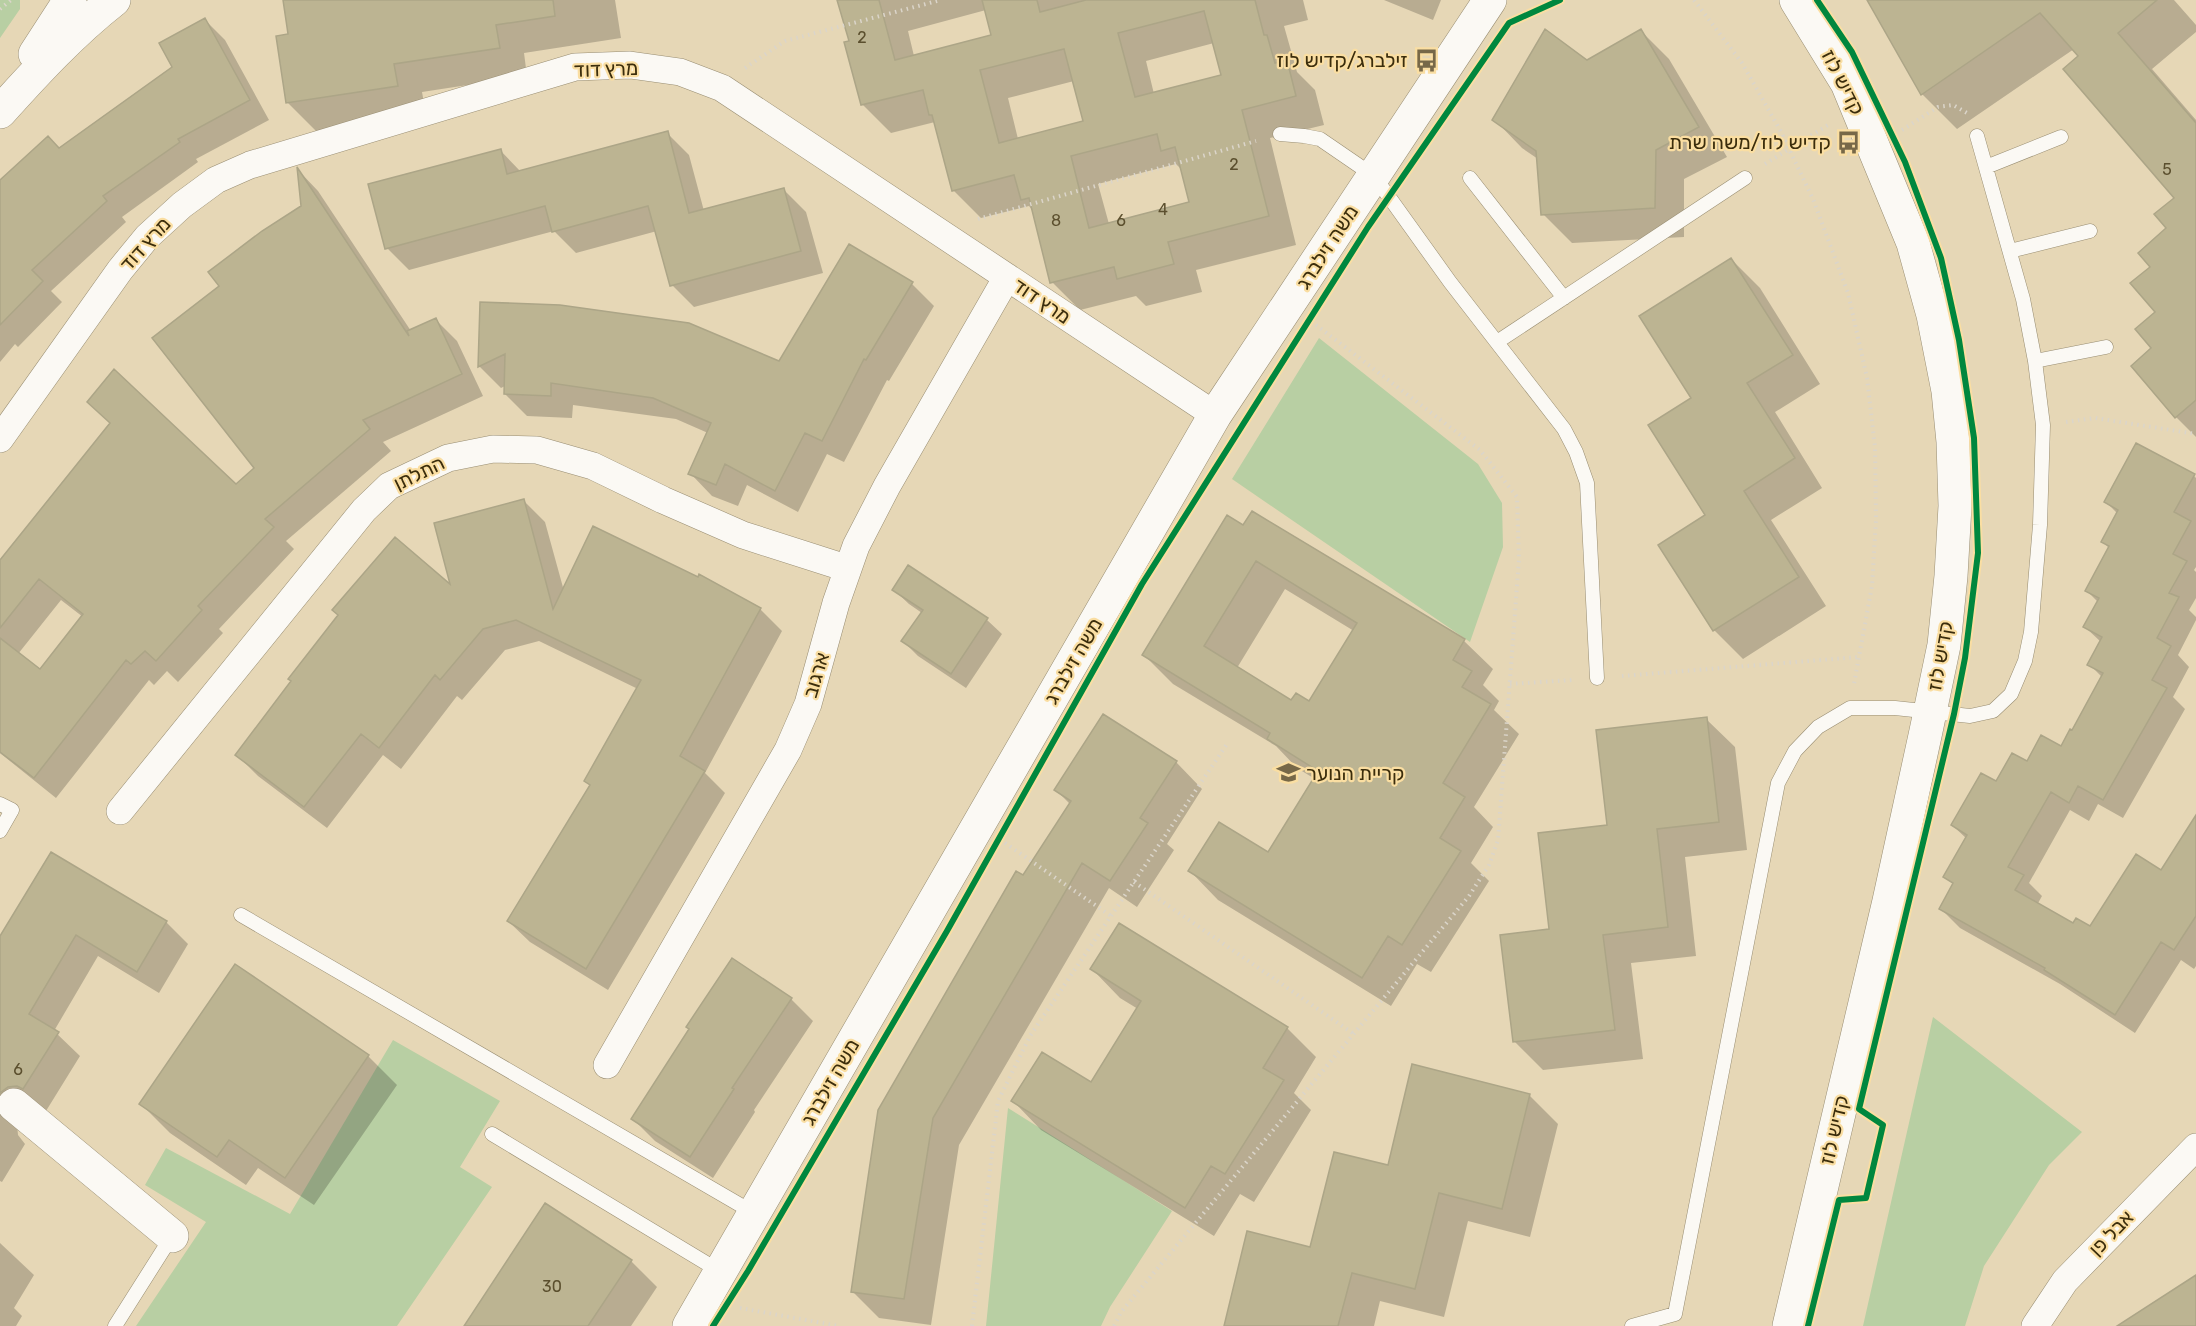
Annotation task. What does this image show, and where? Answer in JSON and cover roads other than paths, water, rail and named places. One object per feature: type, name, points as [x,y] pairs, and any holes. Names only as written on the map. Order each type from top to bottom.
[{"type":"street","points":[[0,106],[70,0]]},
{"type":"street","name":"קדיש לוז","points":[[1789,1326],[1889,901],[1944,645],[1952,576],[1955,506],[1953,442],[1948,391],[1933,315],[1913,243],[1847,83],[1796,0]]},
{"type":"street","points":[[0,112],[38,70],[107,2]]},
{"type":"street","name":"משה זילברג","points":[[696,1314],[1215,415],[1490,4]]},
{"type":"street","name":"מרץ דוד","points":[[0,439],[140,245],[182,205],[216,180],[250,165],[575,67],[640,66],[680,72],[722,88],[1215,415]]},
{"type":"street","name":"ארגוב","points":[[607,1065],[788,750],[808,704],[846,568],[855,546],[1007,277]]},
{"type":"street","name":"התלתן","points":[[120,811],[364,510],[389,486],[448,458],[493,449],[537,450],[592,466],[742,535],[846,568]]},
{"type":"street","points":[[14,1105],[172,1236]]},
{"type":"street","name":"אבל פן","points":[[2035,1326],[2065,1281],[2196,1147]]},
{"type":"lane","points":[[1280,134],[1320,140],[1374,176],[1450,282],[1564,429],[1576,452],[1587,483],[1597,678]]},
{"type":"lane","points":[[1632,1326],[1675,1314],[1778,783],[1795,751],[1818,727],[1850,708],[1895,708],[1970,716],[1993,711],[2011,694],[2025,661],[2031,632],[2040,525],[2043,425],[2035,361],[2023,299],[1977,135]]},
{"type":"lane","points":[[1986,167],[2061,138]]},
{"type":"lane","points":[[1470,178],[1564,298]]},
{"type":"lane","points":[[1497,342],[1745,178]]},
{"type":"lane","points":[[2010,251],[2090,231]]},
{"type":"lane","points":[[2035,361],[2106,347]]},
{"type":"lane","points":[[0,804],[12,810],[0,831]]},
{"type":"lane","points":[[241,915],[754,1213]]},
{"type":"lane","points":[[492,1134],[721,1272]]},
{"type":"lane","points":[[116,1326],[172,1236]]},
{"type":"place","name":"זילברג/קדיש לוז","points":[[1426,60]]},
{"type":"place","name":"קדיש לוז/משה שרת","points":[[1849,142]]},
{"type":"place","name":"קריית הנוער","points":[[1288,773]]}]
